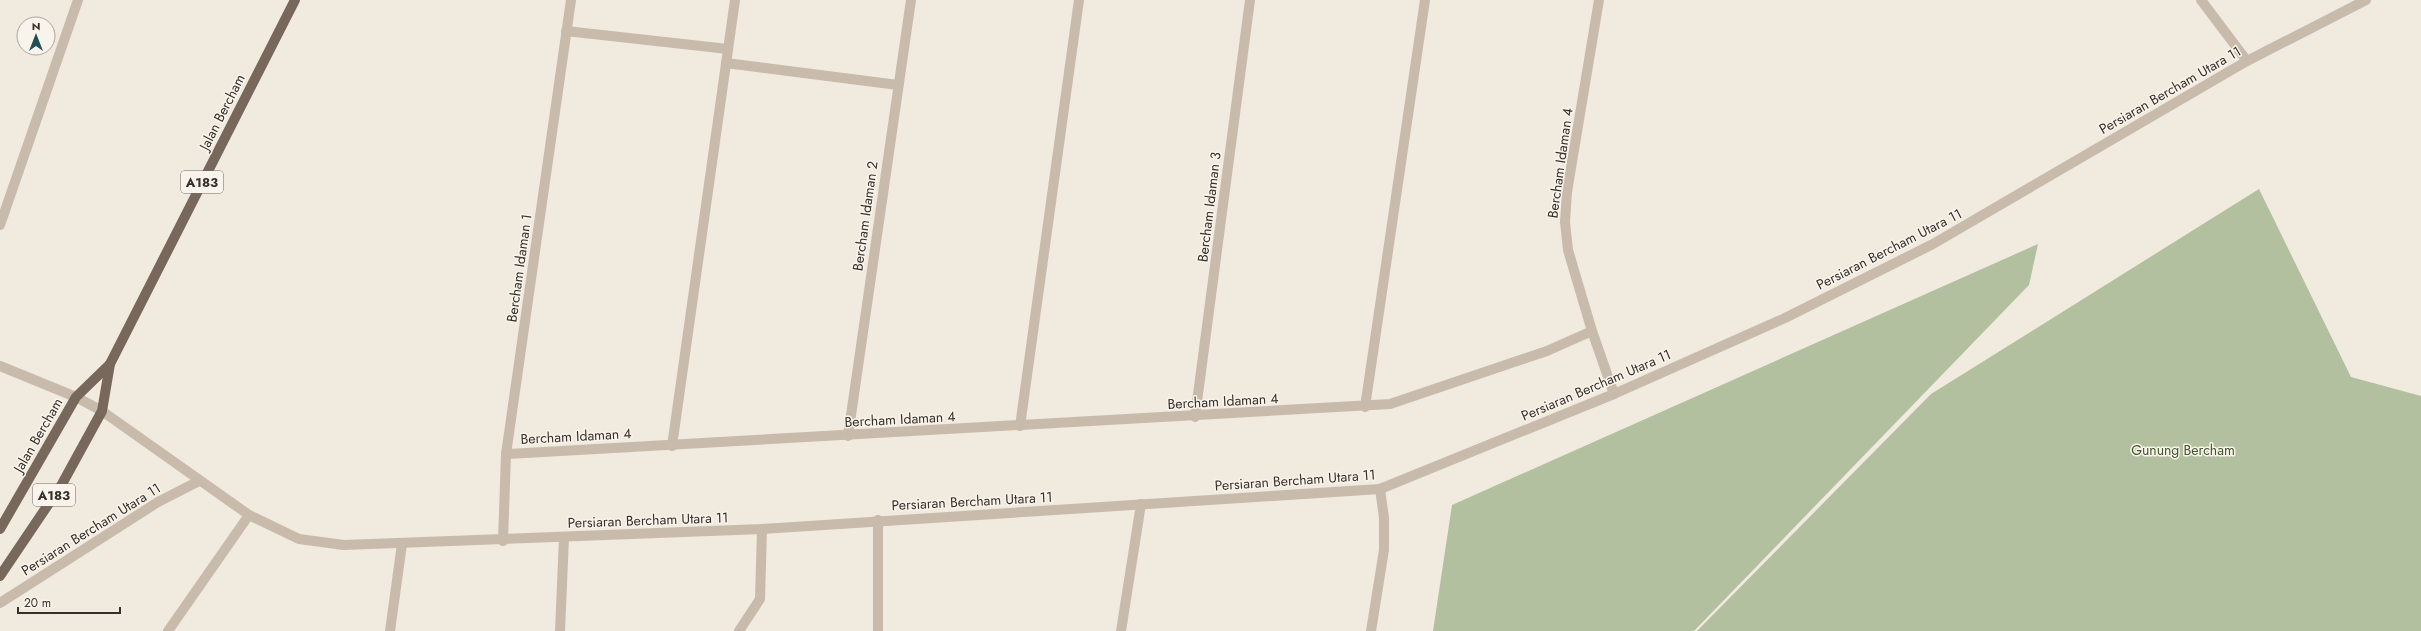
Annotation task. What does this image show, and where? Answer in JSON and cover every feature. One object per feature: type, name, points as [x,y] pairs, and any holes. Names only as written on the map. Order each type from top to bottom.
[{"type":"main road","name":"Jalan Bercham","points":[[0,576],[62,484],[102,411],[110,364],[295,0]]},
{"type":"main road","name":"Jalan Bercham","points":[[0,529],[76,397],[110,364]]},
{"type":"street","points":[[0,225],[78,0]]},
{"type":"street","name":"Bercham Idaman 1","points":[[503,540],[506,454],[571,0]]},
{"type":"street","points":[[672,446],[735,0]]},
{"type":"street","name":"Bercham Idaman 2","points":[[848,436],[911,0]]},
{"type":"street","points":[[1020,426],[1079,0]]},
{"type":"street","name":"Bercham Idaman 3","points":[[1195,417],[1250,0]]},
{"type":"street","points":[[1365,407],[1425,0]]},
{"type":"street","name":"Bercham Idaman 4","points":[[506,454],[1365,407],[1390,404],[1417,397],[1547,351],[1592,331],[1568,250],[1565,222],[1567,192],[1598,0]]},
{"type":"street","points":[[2201,0],[2247,61]]},
{"type":"street","name":"Persiaran Bercham Utara 11","points":[[0,366],[76,397],[102,411],[249,515],[299,539],[344,545],[564,538],[762,529],[878,520],[1380,489],[1614,394],[1785,318],[1933,244],[2247,61],[2366,0]]},
{"type":"street","points":[[566,31],[728,49]]},
{"type":"street","points":[[726,63],[898,85]]},
{"type":"street","points":[[1592,331],[1614,394]]},
{"type":"street","name":"Persiaran Bercham Utara 11","points":[[0,603],[158,502],[199,481]]},
{"type":"street","points":[[1371,631],[1384,550],[1384,518],[1380,489]]},
{"type":"street","points":[[1121,631],[1141,504]]},
{"type":"street","points":[[168,631],[249,515]]},
{"type":"street","points":[[878,520],[878,631]]},
{"type":"street","points":[[739,631],[760,599],[762,529]]},
{"type":"street","points":[[560,631],[564,538]]},
{"type":"street","points":[[390,631],[402,544]]},
{"type":"green space","name":"Gunung Bercham","points":[[2259,189],[2351,377],[2421,396],[2421,631],[1697,631],[1931,394]]},
{"type":"green space","points":[[2038,244],[2029,285],[1694,631],[1433,631],[1452,505]]}]
